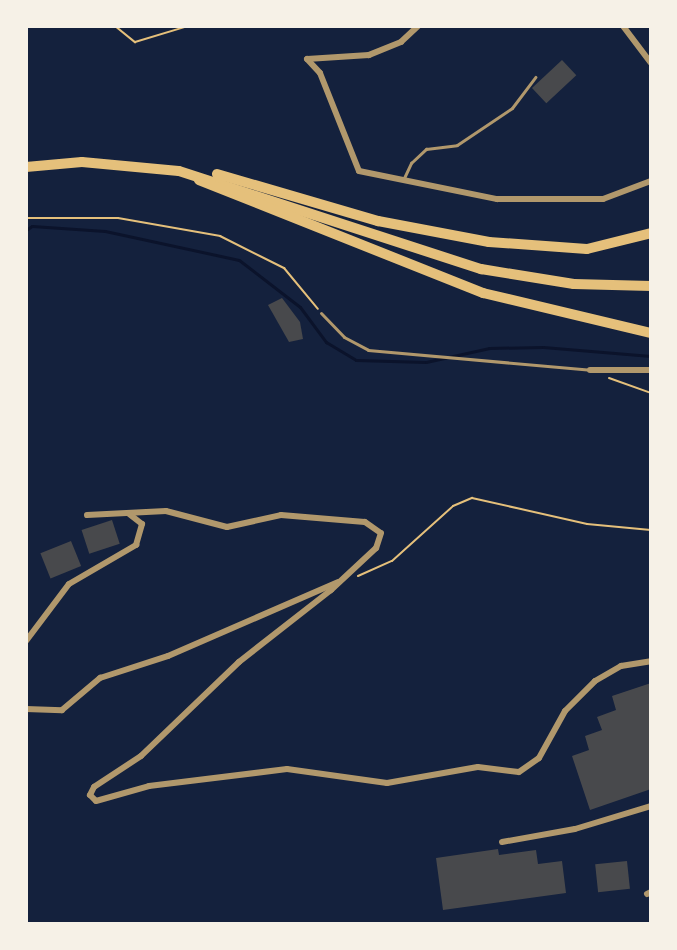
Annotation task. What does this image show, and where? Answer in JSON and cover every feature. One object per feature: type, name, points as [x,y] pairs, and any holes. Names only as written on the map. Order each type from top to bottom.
[{"type":"highway","points":[[26,167],[106,163],[232,176],[378,221],[526,247],[587,249],[651,233]]},
{"type":"highway","points":[[179,171],[481,269],[574,284],[651,286]]},
{"type":"highway","points":[[179,171],[468,288],[651,333]]},
{"type":"street","points":[[418,26],[401,42],[369,55],[307,59],[320,73],[359,171],[497,199],[603,199],[651,181]]},
{"type":"street","points":[[623,26],[651,63]]},
{"type":"street","points":[[590,370],[651,370]]},
{"type":"street","points":[[87,515],[166,511],[227,527],[281,515],[376,527],[381,533],[376,548],[229,671],[141,756],[94,787],[91,798],[107,801],[149,786],[287,769],[387,783],[478,767],[519,772],[539,758],[565,711],[595,681],[621,666],[651,661]]},
{"type":"street","points":[[26,641],[69,584],[136,545],[142,524],[129,514]]},
{"type":"street","points":[[26,709],[62,710],[100,678],[150,664],[338,582]]},
{"type":"street","points":[[502,842],[575,829],[651,806]]},
{"type":"lane","points":[[403,182],[411,163],[426,149],[457,145],[485,128],[512,108],[535,77]]},
{"type":"lane","points":[[321,313],[355,345],[435,356],[590,370]]},
{"type":"path","points":[[115,26],[135,42],[188,26]]},
{"type":"path","points":[[26,218],[118,218],[220,236],[284,268],[321,313]]},
{"type":"path","points":[[590,370],[651,393]]},
{"type":"path","points":[[338,582],[392,561],[453,506],[472,498],[587,524],[651,530]]},
{"type":"building","points":[[562,60],[576,75],[546,103],[532,88]]},
{"type":"building","points":[[282,298],[300,322],[303,339],[289,342],[268,305]]},
{"type":"building","points":[[112,520],[120,544],[89,554],[82,530]]},
{"type":"building","points":[[71,541],[81,566],[51,578],[40,553]]},
{"type":"building","points":[[651,683],[651,789],[590,810],[572,756],[589,750],[585,736],[602,730],[597,717],[616,710],[612,696]]},
{"type":"building","points":[[498,849],[499,855],[536,850],[538,864],[562,861],[566,893],[443,910],[436,858]]},
{"type":"building","points":[[627,861],[630,889],[598,892],[595,864]]},
{"type":"waterway","points":[[26,230],[32,226],[105,231],[239,260],[300,307],[326,342],[356,360],[426,362],[489,348],[543,347],[651,356]]}]
